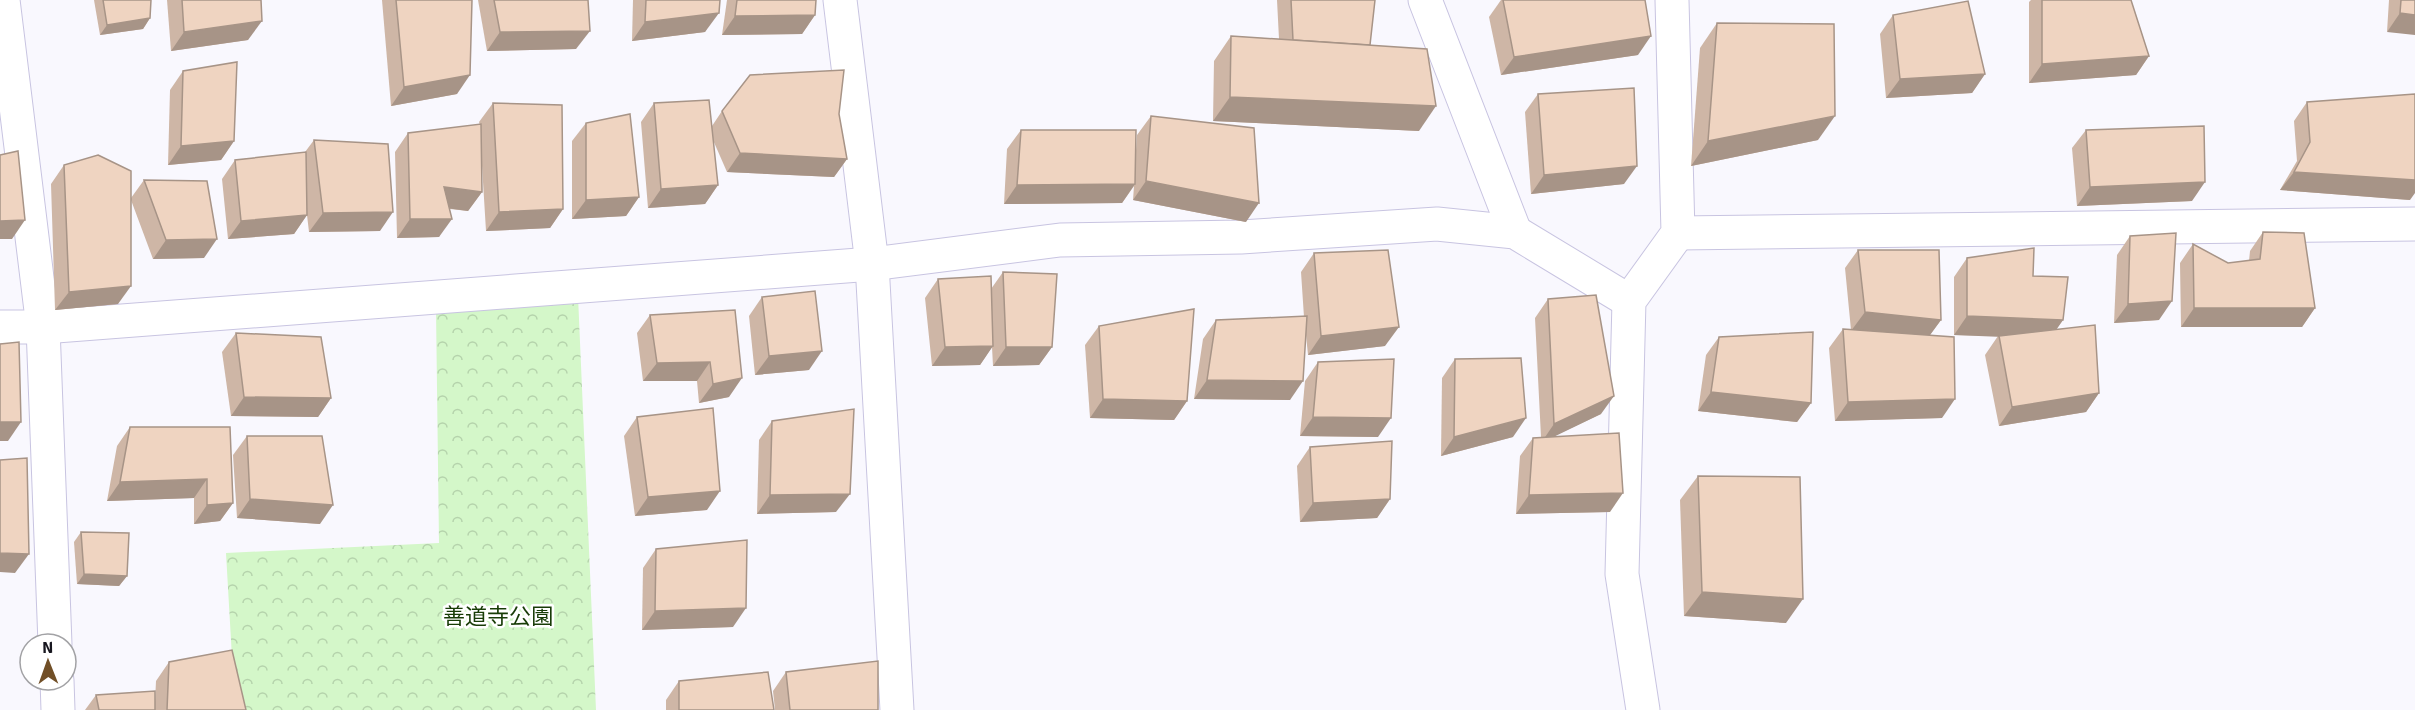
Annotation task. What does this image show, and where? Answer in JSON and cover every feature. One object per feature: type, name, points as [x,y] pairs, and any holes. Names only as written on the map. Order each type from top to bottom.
[{"type":"street","points":[[3,0],[42,327],[55,632]]},
{"type":"street","points":[[840,0],[872,264],[897,710]]},
{"type":"street","points":[[1425,0],[1515,232]]},
{"type":"street","points":[[1643,710],[1623,574],[1629,301],[1678,233],[1672,0]]},
{"type":"street","points":[[0,327],[42,327],[872,264],[1060,240],[1241,237],[1437,224],[1515,232],[1629,301]]},
{"type":"street","points":[[1678,233],[2415,224]]},
{"type":"street","points":[[57,692],[58,710]]},
{"type":"green space","name":"善道寺公園","points":[[578,296],[596,710],[235,710],[226,553],[439,543],[436,310]]},
{"type":"building","points":[[103,0],[151,0],[150,18],[107,25]]},
{"type":"building","points":[[182,0],[261,0],[262,21],[184,32]]},
{"type":"building","points":[[396,0],[472,0],[470,75],[404,87]]},
{"type":"building","points":[[494,0],[588,0],[590,31],[500,32]]},
{"type":"building","points":[[646,0],[720,0],[719,13],[645,22]]},
{"type":"building","points":[[737,0],[816,0],[815,15],[735,16]]},
{"type":"building","points":[[1291,0],[1375,0],[1370,45],[1293,40]]},
{"type":"building","points":[[1503,0],[1645,0],[1651,36],[1514,57]]},
{"type":"building","points":[[2042,0],[2131,0],[2149,56],[2042,64]]},
{"type":"building","points":[[2401,0],[2415,0],[2415,15],[2400,13]]},
{"type":"building","points":[[1968,1],[1985,74],[1900,79],[1893,15]]},
{"type":"building","points":[[1717,23],[1834,24],[1835,116],[1708,141]]},
{"type":"building","points":[[1231,36],[1427,49],[1436,106],[1230,97]]},
{"type":"building","points":[[237,62],[234,141],[181,146],[183,71]]},
{"type":"building","points":[[844,70],[839,114],[847,159],[740,153],[722,111],[750,75]]},
{"type":"building","points":[[1634,88],[1637,166],[1544,175],[1538,94]]},
{"type":"building","points":[[2415,94],[2415,180],[2294,172],[2310,142],[2307,102]]},
{"type":"building","points":[[709,100],[718,185],[661,189],[654,103]]},
{"type":"building","points":[[493,103],[562,105],[563,209],[499,212]]},
{"type":"building","points":[[630,114],[639,197],[586,200],[586,123]]},
{"type":"building","points":[[1151,116],[1254,128],[1259,203],[1146,181]]},
{"type":"building","points":[[481,124],[482,192],[444,187],[452,219],[410,219],[408,133]]},
{"type":"building","points":[[2204,126],[2205,182],[2090,187],[2086,130]]},
{"type":"building","points":[[1021,130],[1136,130],[1135,184],[1017,185]]},
{"type":"building","points":[[314,140],[388,144],[393,212],[323,213]]},
{"type":"building","points":[[18,151],[25,220],[0,221],[0,155]]},
{"type":"building","points":[[306,152],[307,215],[241,221],[235,160]]},
{"type":"building","points":[[98,155],[131,171],[131,286],[69,292],[64,165]]},
{"type":"building","points":[[144,180],[207,181],[217,239],[166,240]]},
{"type":"building","points":[[2263,232],[2304,233],[2315,308],[2194,308],[2193,244],[2228,263],[2260,259]]},
{"type":"building","points":[[2176,233],[2172,301],[2128,304],[2130,236]]},
{"type":"building","points":[[2034,248],[2033,276],[2068,277],[2063,320],[1967,316],[1967,258]]},
{"type":"building","points":[[1388,250],[1399,327],[1321,336],[1314,253]]},
{"type":"building","points":[[1858,250],[1939,250],[1941,320],[1865,312]]},
{"type":"building","points":[[1003,272],[1057,274],[1052,347],[1006,347]]},
{"type":"building","points":[[991,276],[993,346],[945,347],[938,279]]},
{"type":"building","points":[[815,291],[822,351],[769,356],[762,297]]},
{"type":"building","points":[[1596,295],[1614,396],[1554,424],[1548,299]]},
{"type":"building","points":[[1194,309],[1187,401],[1103,399],[1099,326]]},
{"type":"building","points":[[735,310],[742,378],[713,384],[710,362],[657,363],[650,315]]},
{"type":"building","points":[[1307,316],[1303,381],[1207,380],[1216,320]]},
{"type":"building","points":[[2095,325],[2099,393],[2012,407],[1999,336]]},
{"type":"building","points":[[1843,329],[1954,337],[1955,399],[1848,402]]},
{"type":"building","points":[[1813,332],[1811,403],[1711,392],[1719,337]]},
{"type":"building","points":[[236,333],[321,337],[331,398],[244,397]]},
{"type":"building","points":[[19,342],[21,422],[0,422],[0,344]]},
{"type":"building","points":[[1521,358],[1526,418],[1454,437],[1455,359]]},
{"type":"building","points":[[1394,359],[1391,418],[1313,417],[1318,362]]},
{"type":"building","points":[[713,408],[720,491],[648,497],[637,417]]},
{"type":"building","points":[[854,409],[850,494],[770,495],[772,421]]},
{"type":"building","points":[[130,427],[230,427],[233,503],[207,505],[207,479],[120,482]]},
{"type":"building","points":[[1619,433],[1623,493],[1529,495],[1533,438]]},
{"type":"building","points":[[247,436],[322,436],[333,505],[250,499]]},
{"type":"building","points":[[1392,441],[1390,499],[1313,503],[1310,447]]},
{"type":"building","points":[[27,458],[29,554],[0,553],[0,460]]},
{"type":"building","points":[[1698,476],[1800,477],[1803,599],[1702,592]]},
{"type":"building","points":[[81,532],[129,533],[127,576],[84,574]]},
{"type":"building","points":[[747,540],[746,608],[655,611],[656,549]]},
{"type":"building","points":[[232,650],[246,710],[167,710],[169,662]]},
{"type":"building","points":[[878,661],[878,710],[790,710],[786,672]]},
{"type":"building","points":[[768,672],[774,710],[679,710],[679,681]]},
{"type":"building","points":[[155,691],[155,710],[99,710],[96,695]]}]
